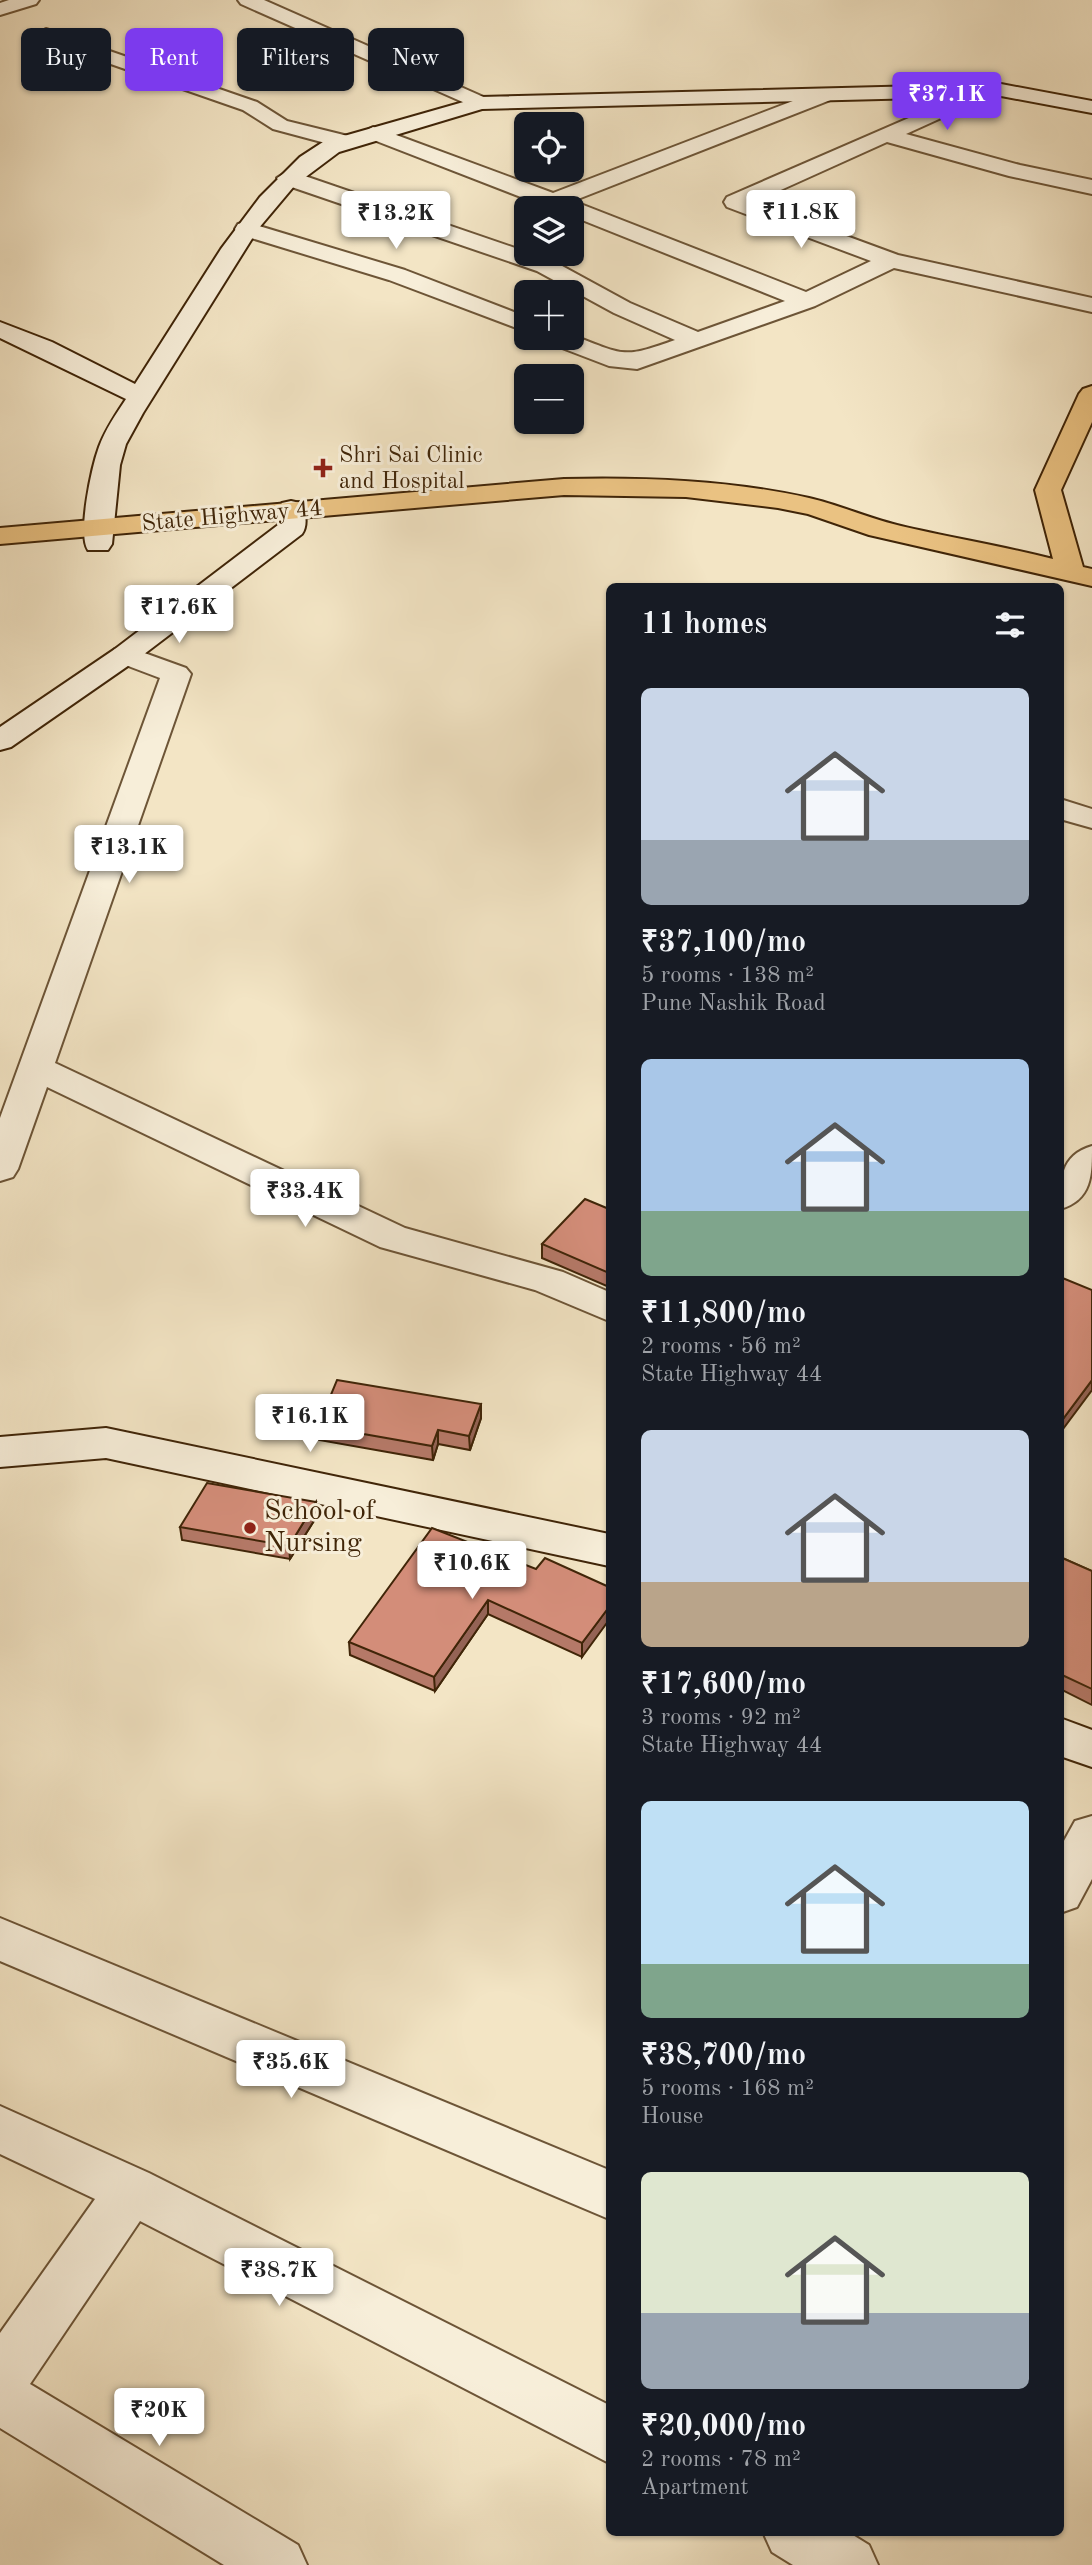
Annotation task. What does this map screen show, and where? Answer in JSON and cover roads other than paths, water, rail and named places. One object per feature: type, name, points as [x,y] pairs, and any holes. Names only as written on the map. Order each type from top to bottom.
[{"type":"main road","points":[[1081,574],[1048,490],[1089,410]]},
{"type":"main road","name":"State Highway 44","points":[[0,552],[98,536],[599,493],[810,527],[878,529],[999,552],[1081,574]]},
{"type":"main road","name":"State Highway 44","points":[[0,536],[98,536]]},
{"type":"street","points":[[0,9],[29,0]]},
{"type":"street","points":[[248,0],[481,103]]},
{"type":"street","points":[[111,58],[250,106],[280,125],[344,142]]},
{"type":"street","points":[[988,90],[735,202],[891,260],[1092,304]]},
{"type":"street","points":[[98,536],[112,447],[246,229],[288,178],[313,156],[344,142],[481,103],[988,90],[1019,92],[1092,107]]},
{"type":"street","points":[[584,198],[826,95]]},
{"type":"street","points":[[373,133],[539,196]]},
{"type":"street","points":[[888,136],[1017,171],[1092,187]]},
{"type":"street","points":[[288,178],[545,266],[622,308],[698,341]]},
{"type":"street","points":[[584,213],[807,301]]},
{"type":"street","points":[[246,229],[397,275],[514,320]]},
{"type":"street","points":[[584,348],[618,361],[637,362],[807,301],[891,260]]},
{"type":"street","points":[[0,329],[43,346],[142,397]]},
{"type":"street","points":[[0,741],[125,655],[292,519]]},
{"type":"street","points":[[0,1169],[176,674],[125,655]]},
{"type":"street","points":[[1064,809],[1092,819]]},
{"type":"street","points":[[36,1069],[393,1238],[525,1273],[606,1307]]},
{"type":"street","points":[[1064,1192],[1092,1158]]},
{"type":"street","points":[[0,1452],[106,1443],[606,1549]]},
{"type":"street","points":[[1064,1738],[1092,1749]]},
{"type":"street","points":[[1064,1886],[1092,1835]]},
{"type":"street","points":[[0,1939],[606,2194]]},
{"type":"street","points":[[0,2129],[131,2190],[606,2433]]},
{"type":"street","points":[[0,2380],[131,2190]]},
{"type":"street","points":[[0,2396],[278,2565]]},
{"type":"street","points":[[799,2536],[849,2565]]},
{"type":"place","name":"Shri Sai Clinic and Hospital","points":[[323,468]]},
{"type":"place","name":"School of Nursing","points":[[250,1528]]}]
